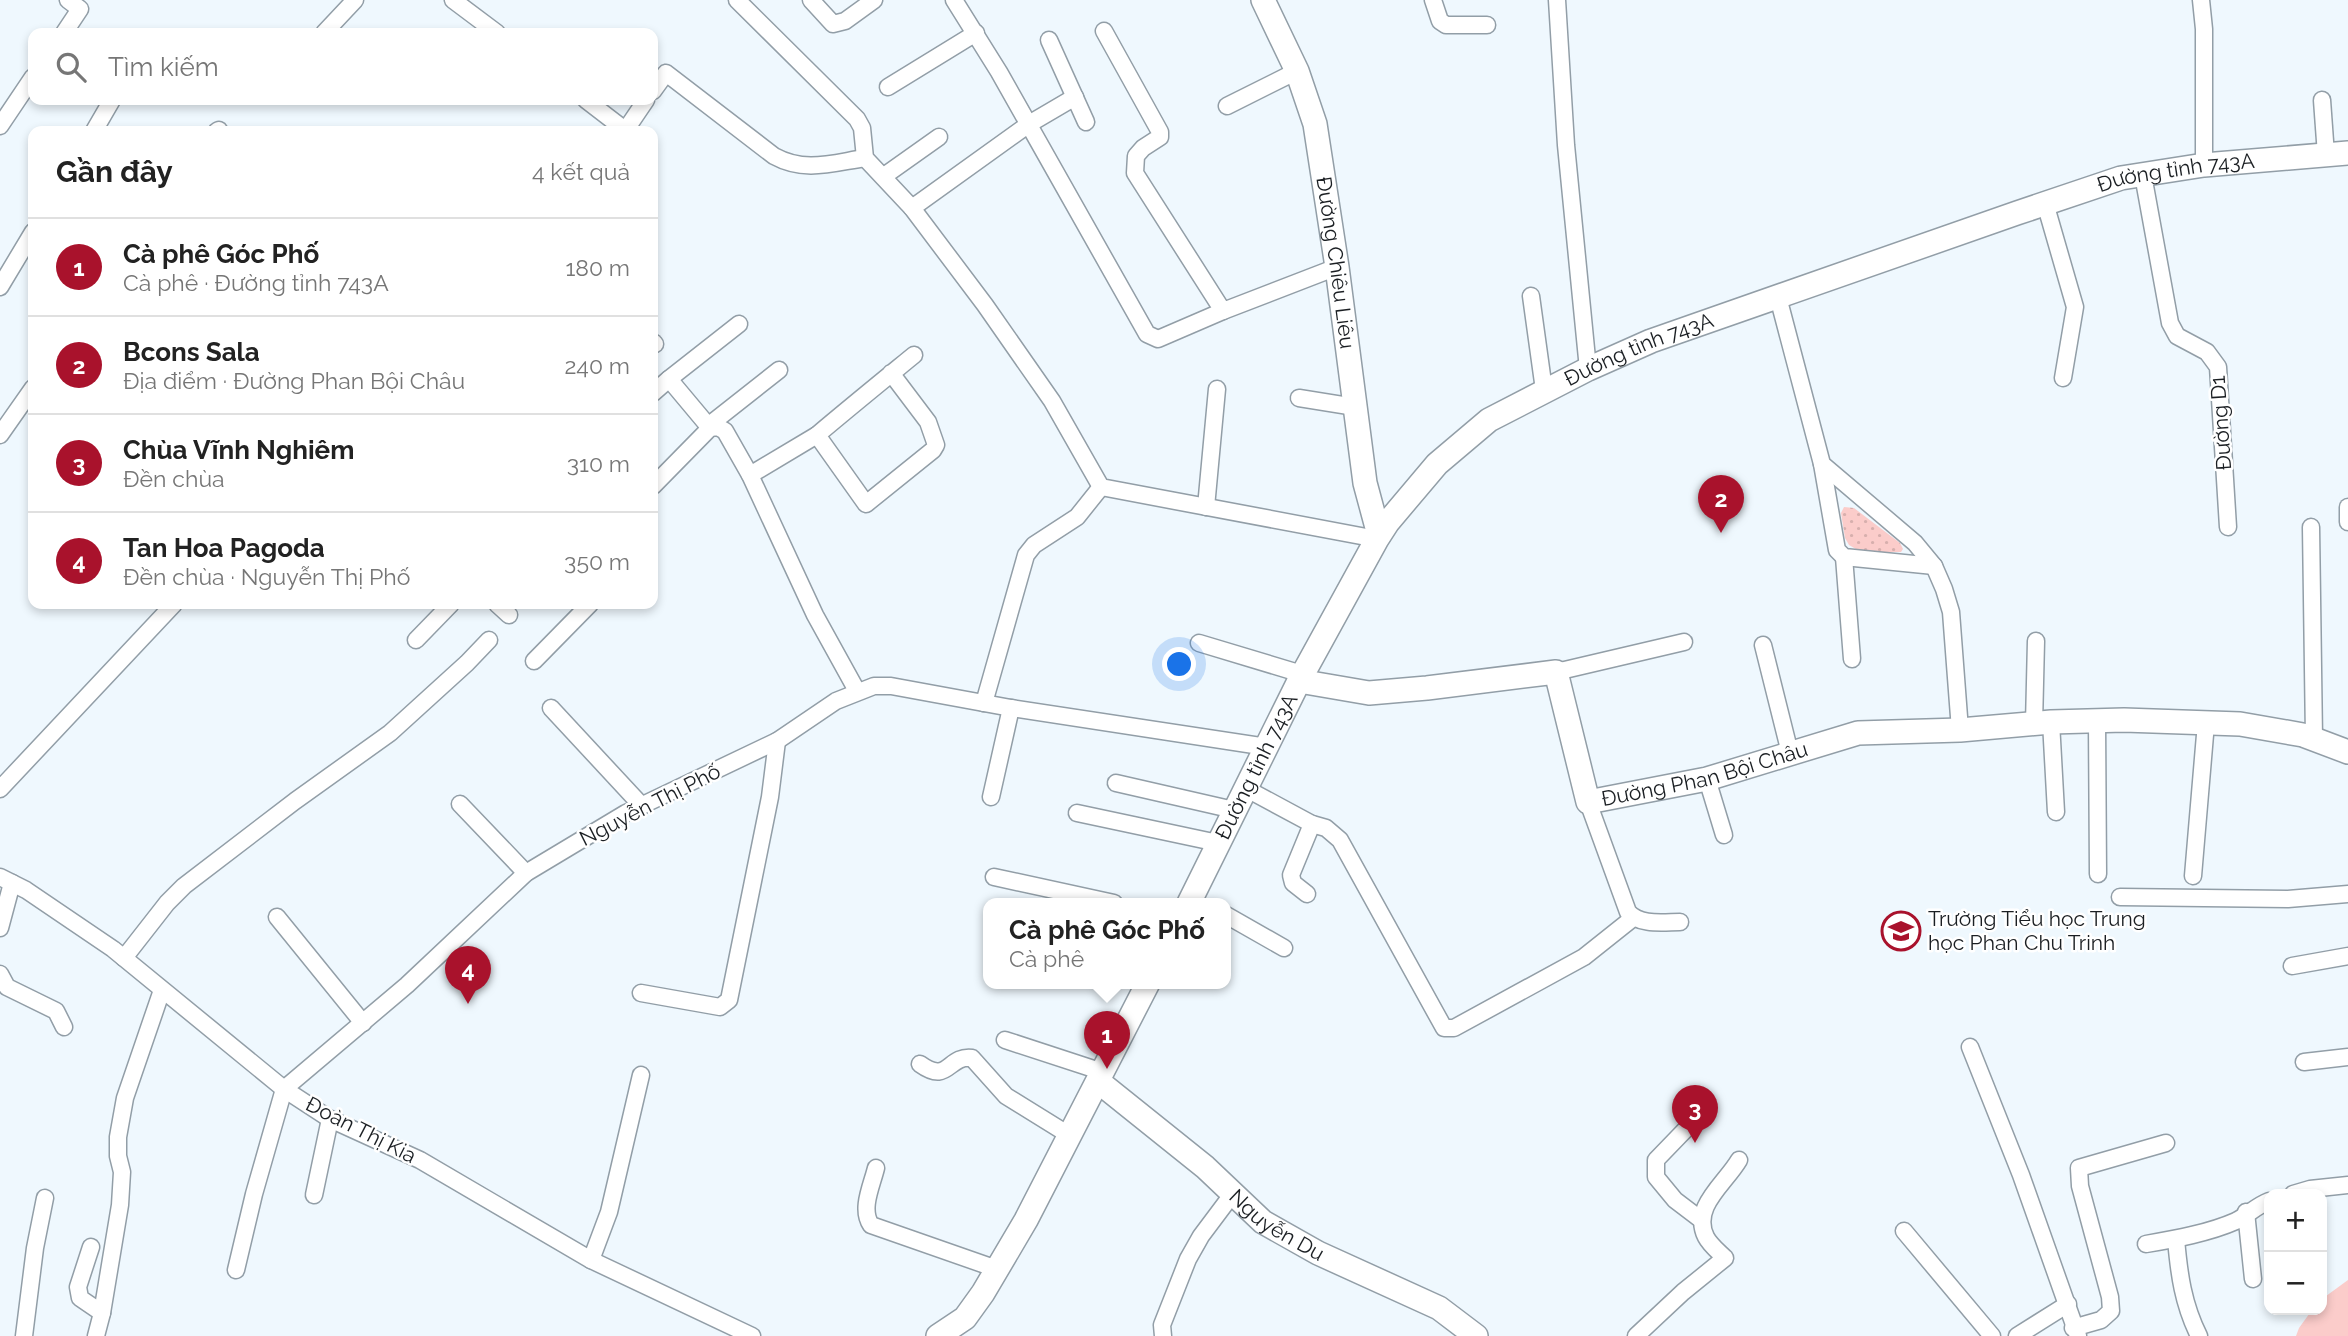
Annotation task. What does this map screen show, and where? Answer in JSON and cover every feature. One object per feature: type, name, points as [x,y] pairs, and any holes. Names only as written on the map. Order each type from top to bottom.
[{"type":"street","points":[[329,28],[355,0]]},
{"type":"street","points":[[453,0],[490,28]]},
{"type":"street","points":[[737,0],[851,110],[862,128],[865,158],[912,208],[985,305],[1052,401],[1101,487],[1378,537]]},
{"type":"street","points":[[811,0],[833,24],[840,24],[874,0]]},
{"type":"street","points":[[954,0],[1029,124],[1147,334],[1158,339],[1337,267]]},
{"type":"street","name":"Đường Chiêu Liêu","points":[[1263,0],[1297,71],[1315,124],[1365,483],[1378,537]]},
{"type":"street","points":[[1433,0],[1440,21],[1446,25],[1487,25]]},
{"type":"street","points":[[1557,0],[1566,145],[1588,369]]},
{"type":"street","points":[[2201,0],[2204,29],[2204,165]]},
{"type":"street","points":[[67,28],[80,3]]},
{"type":"street","points":[[1104,31],[1160,132],[1160,137],[1136,156],[1135,173],[1223,311]]},
{"type":"street","points":[[888,87],[976,33]]},
{"type":"street","points":[[1049,40],[1086,122]]},
{"type":"street","points":[[1227,106],[1297,71]]},
{"type":"street","points":[[658,84],[666,73],[774,156],[789,164],[804,167],[865,158]]},
{"type":"street","points":[[0,125],[28,84]]},
{"type":"street","points":[[912,208],[1029,124],[1075,97]]},
{"type":"street","points":[[2322,100],[2337,154]]},
{"type":"street","points":[[96,126],[110,105]]},
{"type":"street","points":[[592,105],[620,126]]},
{"type":"street","points":[[628,126],[642,105]]},
{"type":"street","points":[[884,176],[939,137]]},
{"type":"street","name":"Đường tỉnh 743A","points":[[1196,898],[1218,843],[1245,788],[1378,537],[1437,464],[1489,420],[1544,390],[1651,341],[2122,178],[2204,165],[2337,154]]},
{"type":"street","name":"Đường D1","points":[[2143,175],[2170,323],[2177,335],[2207,352],[2218,367],[2228,527]]},
{"type":"street","points":[[2045,203],[2074,297],[2075,307],[2063,378]]},
{"type":"street","points":[[0,287],[28,240]]},
{"type":"street","points":[[1531,296],[1544,390]]},
{"type":"street","points":[[1778,297],[1822,464],[1838,551],[1844,557],[1934,566]]},
{"type":"street","points":[[658,389],[739,324]]},
{"type":"street","points":[[750,475],[817,435],[914,355]]},
{"type":"street","points":[[658,481],[709,427],[779,370]]},
{"type":"street","points":[[817,435],[866,504],[933,450],[936,445],[928,422],[891,373]]},
{"type":"street","points":[[669,379],[709,427]]},
{"type":"street","points":[[1206,507],[1217,389]]},
{"type":"street","points":[[0,435],[28,395]]},
{"type":"street","points":[[1299,398],[1355,407]]},
{"type":"street","points":[[709,427],[718,427],[725,431],[750,475],[816,615],[857,691]]},
{"type":"street","points":[[1822,464],[1915,543],[1934,566],[1951,612],[1960,730]]},
{"type":"street","points":[[984,702],[1026,555],[1034,545],[1077,517],[1101,487]]},
{"type":"street","points":[[2348,508],[2348,522]]},
{"type":"street","points":[[2311,527],[2314,739]]},
{"type":"street","points":[[1844,557],[1852,659]]},
{"type":"street","points":[[0,789],[169,609]]},
{"type":"street","points":[[416,640],[446,609]]},
{"type":"street","points":[[534,661],[585,609]]},
{"type":"street","points":[[124,958],[167,903],[184,886],[390,733],[489,640]]},
{"type":"street","points":[[2036,641],[2043,723],[2056,812]]},
{"type":"street","points":[[1199,643],[1301,678],[1369,693],[1556,673],[1684,642]]},
{"type":"street","points":[[1763,645],[1790,753]]},
{"type":"street","name":"Đường Phan Bội Châu","points":[[1556,673],[1588,802],[1707,779],[1858,733],[1960,730],[2097,721],[2240,724],[2314,739],[2348,752]]},
{"type":"street","name":"Nguyễn Thị Phố","points":[[284,1089],[363,1023],[526,873],[626,813],[776,741],[836,701],[857,691],[874,686],[891,686],[1011,708],[1267,747]]},
{"type":"street","points":[[551,708],[642,806]]},
{"type":"street","points":[[991,797],[1011,708]]},
{"type":"street","points":[[2097,721],[2098,874]]},
{"type":"street","points":[[2193,876],[2206,723]]},
{"type":"street","points":[[641,993],[706,1006],[720,1007],[729,1000],[770,797],[776,741]]},
{"type":"street","points":[[1707,779],[1724,835]]},
{"type":"street","points":[[1116,783],[1234,810]]},
{"type":"street","points":[[1245,788],[1312,824],[1326,828],[1340,840],[1444,1028],[1454,1028],[1584,957],[1633,918]]},
{"type":"street","points":[[1588,802],[1628,912],[1633,918],[1649,922],[1680,922]]},
{"type":"street","points":[[460,804],[526,873]]},
{"type":"street","points":[[1077,813],[1218,843]]},
{"type":"street","points":[[1307,894],[1293,883],[1292,875],[1312,824]]},
{"type":"street","points":[[994,877],[1091,898]]},
{"type":"street","points":[[0,928],[6,880]]},
{"type":"street","name":"Đoàn Thị Kia","points":[[6,880],[26,890],[124,958],[284,1089],[330,1119],[420,1160],[591,1260],[752,1336]]},
{"type":"street","points":[[2120,897],[2288,899],[2348,894]]},
{"type":"street","points":[[277,917],[363,1023]]},
{"type":"street","points":[[1231,918],[1284,948]]},
{"type":"street","points":[[2292,966],[2348,956]]},
{"type":"street","points":[[0,974],[7,987],[56,1012],[64,1027]]},
{"type":"street","points":[[939,1336],[962,1327],[997,1269],[1026,1220],[1145,989]]},
{"type":"street","points":[[96,1336],[121,1205],[122,1172],[118,1156],[118,1138],[125,1098],[162,990]]},
{"type":"street","name":"Nguyễn Du","points":[[1005,1040],[1101,1077],[1234,1192],[1263,1222],[1318,1253],[1439,1308],[1476,1336]]},
{"type":"street","points":[[1970,1047],[2021,1175],[2068,1304],[2075,1332],[2101,1320],[2111,1311],[2110,1297],[2080,1186],[2079,1168],[2166,1143]]},
{"type":"street","points":[[920,1065],[932,1073],[940,1073],[965,1057],[972,1058],[1006,1096],[1069,1135]]},
{"type":"street","points":[[2304,1062],[2348,1057]]},
{"type":"street","points":[[591,1260],[609,1212],[641,1075]]},
{"type":"street","points":[[236,1270],[284,1089]]},
{"type":"street","points":[[314,1195],[330,1119]]},
{"type":"street","points":[[1636,1336],[1683,1292],[1725,1258],[1707,1238],[1700,1219],[1675,1200],[1656,1177],[1656,1160],[1685,1130]]},
{"type":"street","points":[[1700,1219],[1706,1205],[1739,1160]]},
{"type":"street","points":[[876,1168],[867,1206],[871,1225],[997,1269]]},
{"type":"street","points":[[2310,1189],[2348,1185]]},
{"type":"street","points":[[1163,1336],[1162,1325],[1188,1259],[1201,1236],[1234,1192]]},
{"type":"street","points":[[24,1336],[35,1248],[45,1198]]},
{"type":"street","points":[[2146,1244],[2235,1221],[2246,1212],[2264,1204]]},
{"type":"street","points":[[2246,1212],[2253,1279]]},
{"type":"street","points":[[1904,1231],[1992,1336]]},
{"type":"street","points":[[2176,1238],[2179,1282],[2188,1313],[2199,1336]]},
{"type":"street","points":[[90,1247],[78,1287],[80,1298],[102,1313]]},
{"type":"street","points":[[2017,1336],[2068,1304]]},
{"type":"shaded area","points":[[1844,507],[1854,508],[1900,543],[1903,549],[1901,552],[1861,552],[1849,545],[1845,538],[1841,513]]},
{"type":"shaded area","points":[[2348,1280],[2348,1336],[2296,1336],[2308,1315],[2327,1315],[2327,1295]]},
{"type":"place","name":"Bcons Sala","points":[[1721,533]]},
{"type":"place","name":"Trường Tiểu học Trung học Phan Chu Trinh","points":[[1901,931]]},
{"type":"place","name":"Tan Hoa Pagoda","points":[[468,1004]]},
{"type":"place","name":"Cà phê Góc Phố","points":[[1107,1069]]},
{"type":"place","name":"Chùa Vĩnh Nghiêm","points":[[1695,1143]]}]
